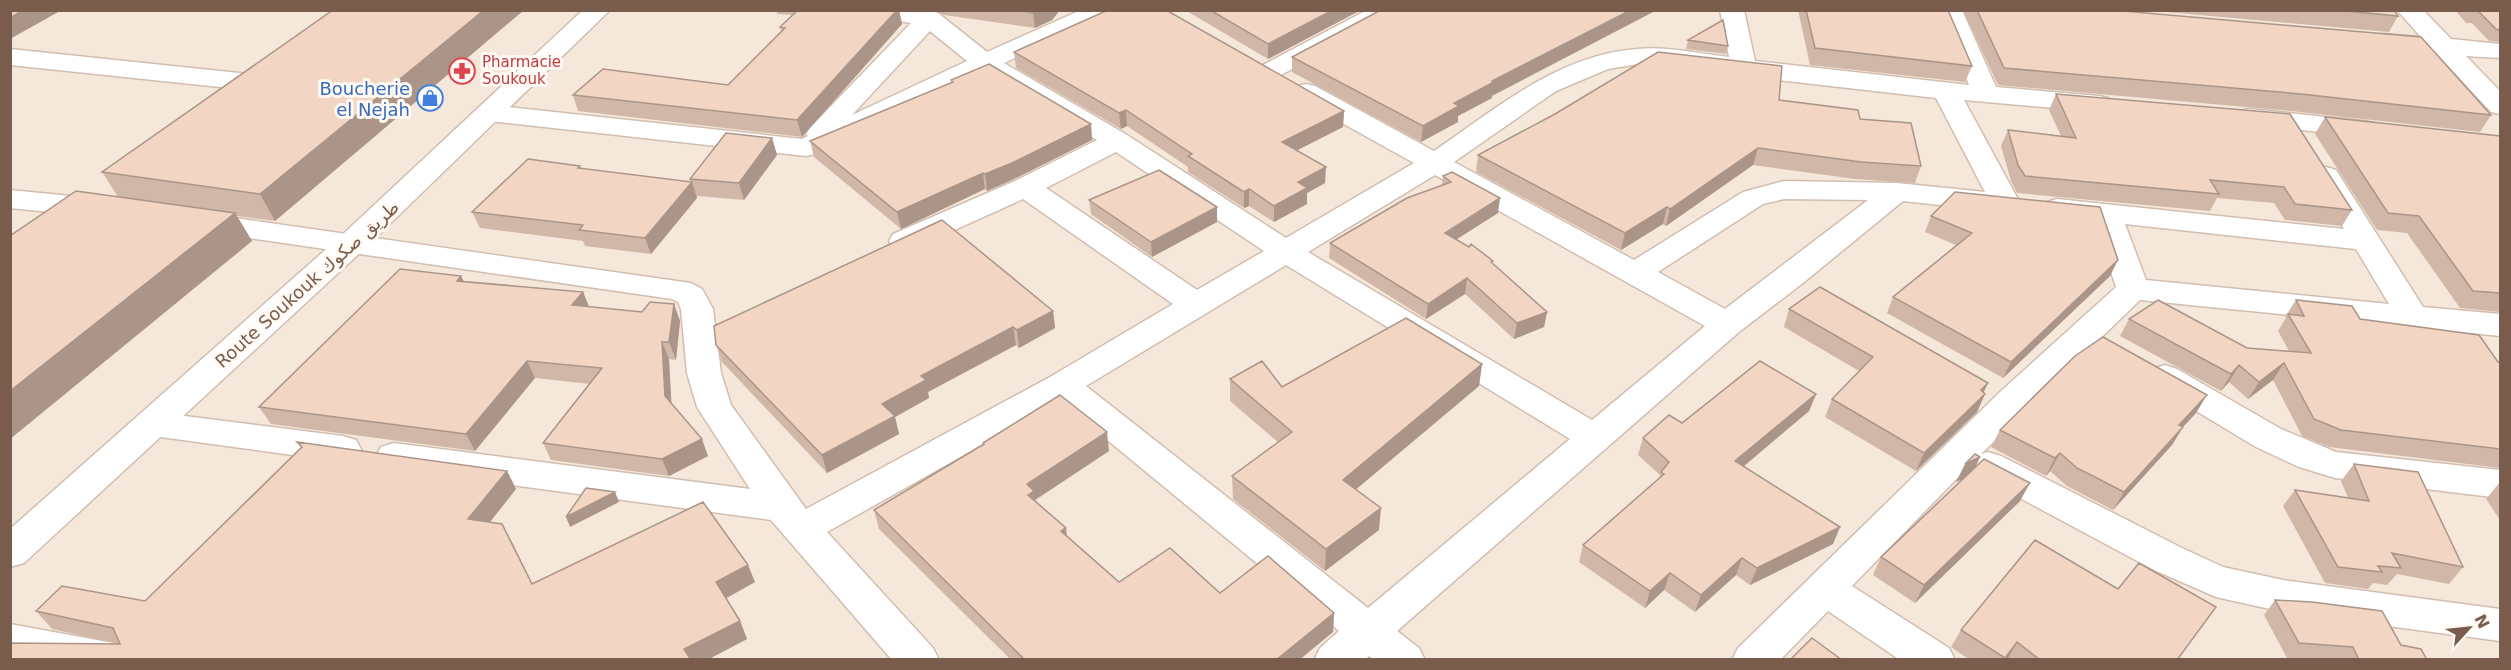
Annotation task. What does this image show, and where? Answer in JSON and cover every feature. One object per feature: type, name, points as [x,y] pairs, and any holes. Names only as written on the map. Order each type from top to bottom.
[{"type":"street","name":"Route Soukouk طريق صكوك","points":[[10,552],[352,243],[598,10]]},
{"type":"street","points":[[873,10],[929,18],[986,62],[1117,141],[1286,250],[1594,437]]},
{"type":"street","points":[[490,113],[806,148],[986,62],[1102,10]]},
{"type":"street","points":[[1386,10],[1259,66],[1727,324]]},
{"type":"street","points":[[1732,10],[1744,68]]},
{"type":"street","points":[[1950,10],[1985,93]]},
{"type":"street","points":[[2409,10],[2500,105]]},
{"type":"street","points":[[806,148],[929,18]]},
{"type":"street","points":[[2362,39],[2500,51]]},
{"type":"street","points":[[153,424],[791,518],[1062,386],[1195,304],[1436,162],[1547,86],[1574,72],[1603,62],[1638,56],[1661,57],[1946,91],[2126,106]]},
{"type":"street","points":[[10,57],[267,77],[230,104]]},
{"type":"street","points":[[1946,91],[2005,203]]},
{"type":"street","points":[[2220,115],[2384,131]]},
{"type":"street","points":[[2291,121],[2368,241],[2412,315]]},
{"type":"street","points":[[884,250],[1025,187],[1117,141]]},
{"type":"street","points":[[1025,187],[1195,304]]},
{"type":"street","points":[[1635,273],[1753,198],[1784,190],[1897,192],[2368,241]]},
{"type":"street","points":[[1335,660],[1727,324],[1792,276],[1897,192]]},
{"type":"street","points":[[10,199],[88,206],[119,199]]},
{"type":"street","points":[[49,234],[88,206]]},
{"type":"street","points":[[2106,213],[2133,289],[2112,349]]},
{"type":"street","points":[[169,218],[680,290],[691,296],[697,309],[704,373],[714,407],[791,518],[906,656]]},
{"type":"street","points":[[1792,276],[1822,293]]},
{"type":"street","points":[[2133,289],[2500,325]]},
{"type":"street","points":[[699,334],[731,319]]},
{"type":"street","points":[[1753,660],[1962,451],[1997,393],[2112,349],[2187,389],[2257,432],[2311,458],[2335,465],[2500,484]]},
{"type":"street","points":[[1062,386],[1404,660]]},
{"type":"street","points":[[1962,451],[2168,559],[2216,581],[2283,596],[2500,625]]},
{"type":"street","points":[[1826,589],[1934,660]]},
{"type":"street","points":[[10,641],[113,660]]},
{"type":"shaded area","points":[[11,11],[2500,11],[2500,659],[11,659]]},
{"type":"building","points":[[10,10],[23,10],[10,18]]},
{"type":"building","points":[[333,10],[484,10],[260,194],[102,172]]},
{"type":"building","points":[[798,10],[897,10],[797,120],[573,95],[603,69],[728,85],[785,28],[780,27]]},
{"type":"building","points":[[1018,10],[1038,10],[1033,13]]},
{"type":"building","points":[[1108,10],[1166,10],[1344,111],[1282,142],[1326,167],[1298,182],[1307,188],[1274,206],[1249,189],[1244,192],[1188,156],[1192,154],[1126,110],[1119,113],[1014,52]]},
{"type":"building","points":[[1210,10],[1333,10],[1268,44]]},
{"type":"building","points":[[1381,10],[1631,10],[1492,81],[1494,82],[1454,103],[1459,106],[1423,126],[1292,57]]},
{"type":"building","points":[[1806,10],[1948,10],[1972,66],[1815,48]]},
{"type":"building","points":[[1977,10],[2112,10],[2421,37],[2491,115],[2301,94],[2004,68]]},
{"type":"building","points":[[2336,10],[2394,10],[2398,16]]},
{"type":"building","points":[[2473,10],[2500,10],[2500,30],[2496,29],[2479,12]]},
{"type":"building","points":[[1723,20],[1728,46],[1688,40]]},
{"type":"building","points":[[1658,52],[1782,66],[1779,100],[1858,110],[1860,119],[1911,123],[1921,166],[1861,162],[1758,148],[1670,209],[1667,207],[1625,233],[1478,155],[1555,114]]},
{"type":"building","points":[[989,64],[1091,124],[1012,163],[983,173],[897,212],[810,141],[953,82],[951,80]]},
{"type":"building","points":[[2056,94],[2290,114],[2352,210],[2295,204],[2284,187],[2210,180],[2219,194],[2025,176],[2018,165],[2008,130],[2076,138]]},
{"type":"building","points":[[2325,117],[2500,136],[2500,293],[2473,291],[2419,216],[2388,213]]},
{"type":"building","points":[[726,133],[772,138],[739,183],[690,179]]},
{"type":"building","points":[[528,159],[580,166],[578,168],[692,182],[645,238],[579,230],[583,225],[472,212]]},
{"type":"building","points":[[1159,170],[1217,207],[1151,242],[1089,200]]},
{"type":"building","points":[[1452,172],[1500,198],[1445,233],[1469,247],[1471,244],[1493,261],[1491,262],[1547,312],[1517,323],[1467,278],[1428,304],[1330,243],[1407,198],[1451,182],[1443,176]]},
{"type":"building","points":[[76,191],[235,213],[10,391],[10,236]]},
{"type":"building","points":[[1955,192],[2100,207],[2118,260],[2011,362],[1893,297],[1972,233],[1931,216]]},
{"type":"building","points":[[942,220],[1053,311],[1017,330],[1013,327],[921,376],[926,380],[882,404],[895,416],[822,455],[716,345],[714,326]]},
{"type":"building","points":[[400,269],[461,276],[457,281],[583,292],[572,305],[642,312],[650,302],[674,304],[669,342],[662,342],[665,396],[702,439],[662,459],[543,443],[602,368],[527,361],[466,434],[259,407]]},
{"type":"building","points":[[1820,287],[1988,383],[1981,390],[1985,394],[1924,453],[1832,399],[1873,357],[1789,309]]},
{"type":"building","points":[[2158,300],[2247,348],[2311,353],[2288,314],[2304,316],[2296,300],[2352,306],[2360,319],[2479,335],[2500,362],[2500,449],[2341,430],[2314,419],[2284,363],[2259,382],[2239,365],[2231,374],[2129,319]]},
{"type":"building","points":[[1406,318],[1482,364],[1343,480],[1381,508],[1326,549],[1232,476],[1292,432],[1230,379],[1262,361],[1282,387]]},
{"type":"building","points":[[2103,337],[2207,395],[2179,425],[2183,427],[2124,492],[2077,468],[2060,453],[2055,458],[2000,430],[2075,356]]},
{"type":"building","points":[[1760,361],[1816,394],[1735,461],[1840,527],[1757,568],[1742,558],[1701,595],[1670,573],[1650,591],[1583,545],[1664,474],[1661,472],[1669,462],[1643,438],[1669,415],[1682,423]]},
{"type":"building","points":[[1060,395],[1107,432],[1027,484],[1034,491],[1028,495],[1066,528],[1061,531],[1119,582],[1170,548],[1220,593],[1268,556],[1334,613],[1276,660],[1025,660],[874,510]]},
{"type":"building","points":[[297,442],[507,471],[468,519],[502,524],[532,584],[703,502],[748,565],[716,582],[740,621],[684,649],[691,660],[10,660],[10,643],[120,644],[113,628],[36,611],[62,586],[145,601],[302,447]]},
{"type":"building","points":[[1975,454],[1980,457],[1965,464]]},
{"type":"building","points":[[1984,459],[2030,483],[1924,585],[1881,557]]},
{"type":"building","points":[[2354,464],[2418,472],[2463,567],[2392,553],[2401,568],[2378,566],[2382,572],[2338,567],[2295,490],[2369,501]]},
{"type":"building","points":[[586,488],[615,492],[566,517]]},
{"type":"building","points":[[2035,540],[2118,589],[2139,563],[2216,607],[2177,660],[2040,660],[2017,642],[2005,658],[1961,630]]},
{"type":"building","points":[[2275,600],[2382,611],[2401,645],[2421,649],[2427,660],[2359,660],[2353,647],[2299,643]]},
{"type":"building","points":[[1812,638],[1842,660],[1790,660]]},
{"type":"place","name":"Pharmacie Soukouk","points":[[462,71]]},
{"type":"place","name":"Boucherie el Nejah","points":[[430,98]]}]
